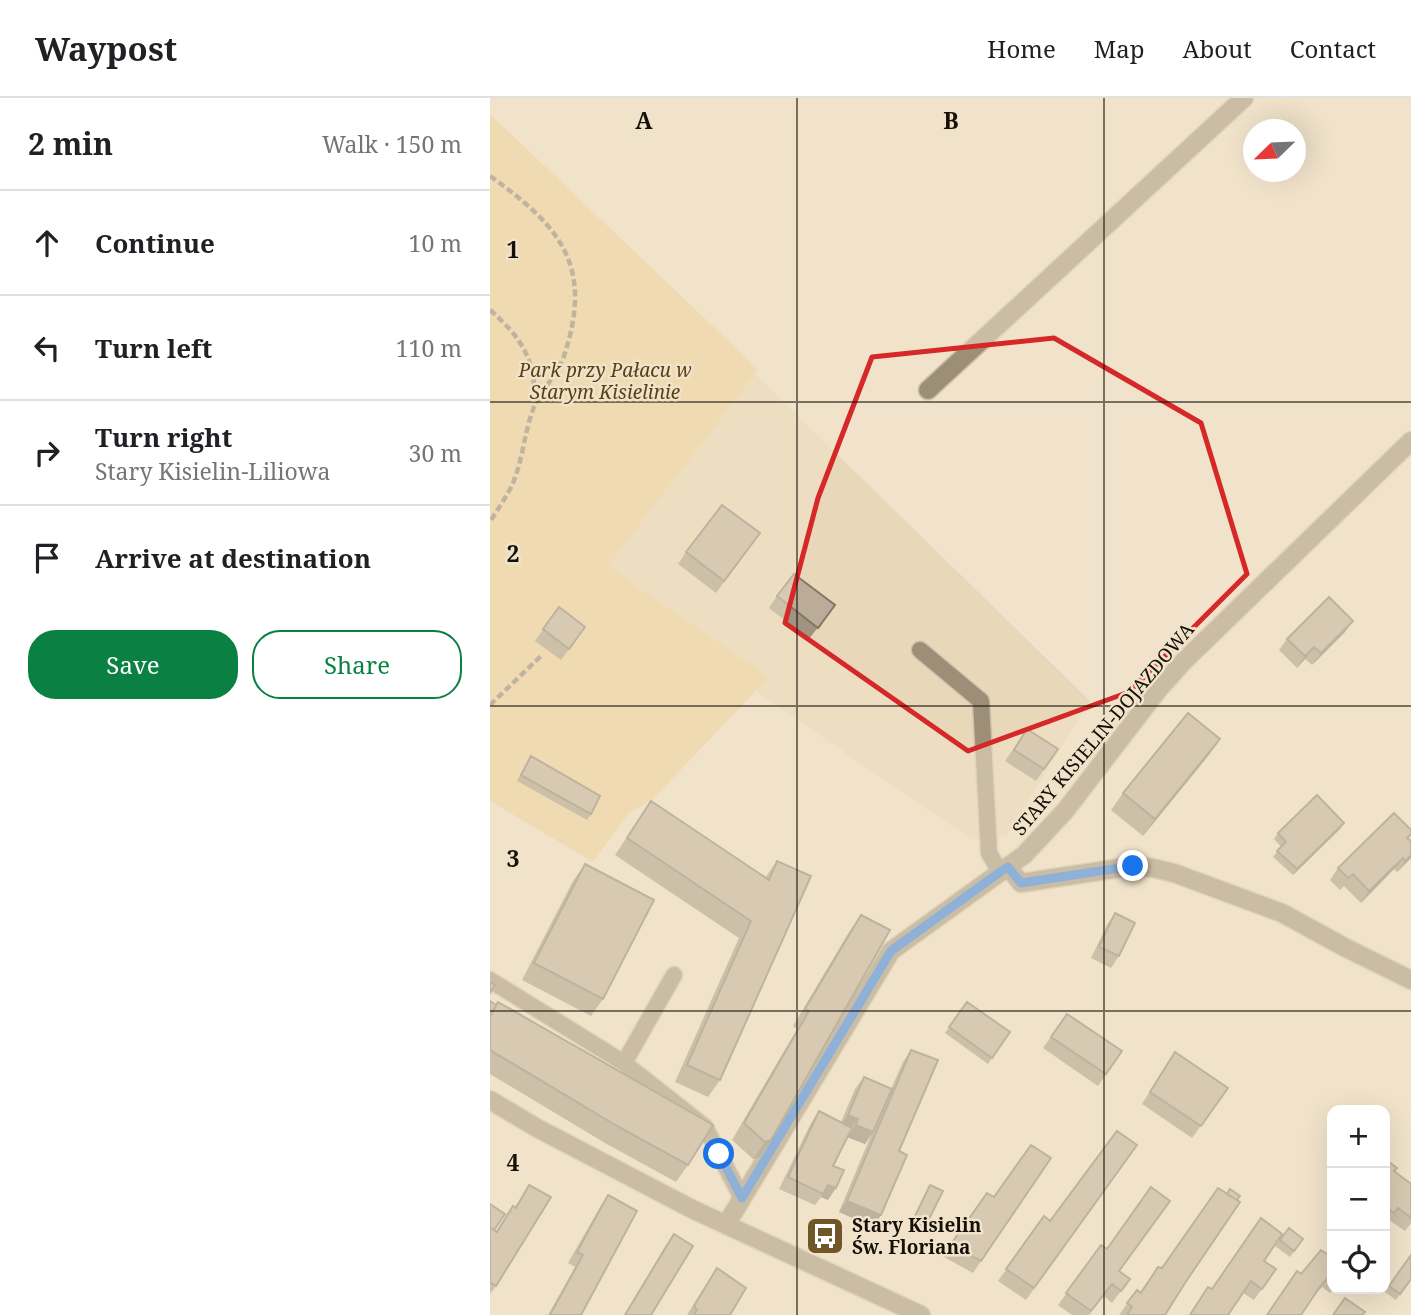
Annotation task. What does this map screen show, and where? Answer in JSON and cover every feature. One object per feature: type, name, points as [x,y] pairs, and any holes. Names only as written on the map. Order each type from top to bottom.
[{"type":"street","points":[[928,390],[1244,98]]},
{"type":"street","name":"STARY KISIELIN-DOJAZDOWA","points":[[726,1225],[891,951],[1024,855],[1065,811],[1158,690],[1183,662],[1411,441]]},
{"type":"street","points":[[1004,869],[1021,883],[1133,866],[1174,873],[1282,913],[1411,980]]},
{"type":"street","points":[[490,1100],[537,1128],[726,1225],[920,1315]]},
{"type":"lane","points":[[920,649],[981,701],[989,853],[1004,869]]},
{"type":"lane","points":[[624,1063],[674,975]]},
{"type":"lane","points":[[490,980],[624,1063],[705,1127],[742,1198]]},
{"type":"path","points":[[490,176],[520,197],[556,234],[565,249],[573,274],[575,310],[563,358],[534,407]]},
{"type":"path","points":[[490,310],[509,328],[524,348],[535,390],[534,407],[513,484],[490,522]]},
{"type":"path","points":[[490,705],[543,654]]},
{"type":"highlighted area","points":[[1054,338],[1201,423],[1247,574],[1129,692],[968,751],[785,623],[818,498],[872,357]]},
{"type":"shaded area","points":[[755,374],[1090,701],[1006,837],[972,840],[755,691],[768,677],[607,566]]},
{"type":"green space","name":"Park przy Pałacu w Starym Kisielinie","points":[[490,114],[757,368],[608,566],[769,677],[653,799],[628,814],[593,862],[490,801]]},
{"type":"building","points":[[722,505],[760,533],[724,581],[686,552]]},
{"type":"building","points":[[794,574],[835,605],[818,628],[777,596]]},
{"type":"building","points":[[1329,597],[1353,621],[1321,653],[1314,647],[1305,656],[1287,639]]},
{"type":"building","points":[[559,607],[585,627],[569,649],[543,629]]},
{"type":"building","points":[[1188,713],[1220,739],[1155,819],[1123,793]]},
{"type":"building","points":[[1027,729],[1058,749],[1044,769],[1014,750]]},
{"type":"building","points":[[531,756],[600,796],[591,814],[521,775]]},
{"type":"building","points":[[1317,795],[1344,823],[1297,869],[1277,851],[1286,842],[1278,833]]},
{"type":"building","points":[[651,801],[769,880],[777,861],[811,876],[720,1080],[687,1065],[751,921],[627,838]]},
{"type":"building","points":[[1394,813],[1411,830],[1407,838],[1411,841],[1411,855],[1405,861],[1403,858],[1369,891],[1353,874],[1348,878],[1338,868]]},
{"type":"building","points":[[585,864],[654,900],[603,999],[534,963]]},
{"type":"building","points":[[1115,913],[1135,923],[1119,956],[1099,947]]},
{"type":"building","points":[[861,915],[890,930],[771,1140],[765,1142],[744,1123],[809,1011],[805,1009]]},
{"type":"building","points":[[490,1001],[496,1005],[490,1016]]},
{"type":"building","points":[[498,1002],[713,1125],[688,1165],[490,1050],[490,1017]]},
{"type":"building","points":[[967,1002],[1010,1032],[992,1058],[949,1027]]},
{"type":"building","points":[[1067,1014],[1122,1051],[1106,1074],[1051,1037]]},
{"type":"building","points":[[911,1050],[938,1060],[899,1151],[907,1155],[881,1215],[847,1201]]},
{"type":"building","points":[[1175,1052],[1228,1088],[1201,1126],[1150,1092]]},
{"type":"building","points":[[864,1077],[892,1089],[873,1132],[856,1125],[858,1119],[848,1115]]},
{"type":"building","points":[[819,1111],[852,1128],[833,1166],[844,1170],[836,1188],[828,1185],[823,1194],[788,1177]]},
{"type":"building","points":[[1117,1131],[1137,1145],[1034,1288],[1006,1269],[1044,1216],[1050,1221]]},
{"type":"building","points":[[1031,1145],[1051,1158],[981,1261],[951,1244],[987,1193],[994,1197]]},
{"type":"building","points":[[1390,1163],[1397,1168],[1394,1171],[1411,1184],[1411,1218],[1398,1208],[1394,1213],[1390,1210]]},
{"type":"building","points":[[529,1185],[551,1197],[496,1286],[490,1282],[490,1227],[497,1232],[513,1206],[516,1208]]},
{"type":"building","points":[[930,1185],[943,1191],[926,1225],[914,1218]]},
{"type":"building","points":[[1151,1187],[1170,1201],[1119,1271],[1130,1279],[1121,1291],[1112,1284],[1091,1311],[1066,1293],[1101,1245],[1107,1249]]},
{"type":"building","points":[[1218,1188],[1240,1202],[1165,1315],[1127,1315],[1132,1307],[1127,1303],[1137,1290],[1141,1293],[1158,1267],[1162,1268]]},
{"type":"building","points":[[1230,1189],[1240,1196],[1237,1200],[1227,1194]]},
{"type":"building","points":[[608,1195],[637,1211],[581,1315],[550,1315],[583,1255],[577,1252]]},
{"type":"building","points":[[490,1204],[505,1214],[494,1230],[490,1227]]},
{"type":"building","points":[[1261,1218],[1282,1234],[1264,1261],[1276,1269],[1262,1289],[1251,1281],[1228,1315],[1190,1315],[1208,1287],[1212,1289]]},
{"type":"building","points":[[1289,1228],[1303,1239],[1294,1251],[1280,1240]]},
{"type":"building","points":[[674,1234],[693,1246],[651,1315],[625,1315]]},
{"type":"building","points":[[1321,1250],[1327,1254],[1327,1279],[1301,1315],[1267,1315],[1297,1271],[1301,1274]]},
{"type":"building","points":[[1411,1255],[1411,1279],[1400,1294],[1390,1285]]},
{"type":"building","points":[[717,1268],[746,1288],[730,1315],[694,1315],[697,1310],[694,1306]]},
{"type":"building","points":[[1345,1298],[1365,1312],[1362,1315],[1333,1315]]},
{"type":"place","name":"Stary Kisielin Św. Floriana","points":[[825,1236]]},
{"type":"route","points":[[719,1154],[742,1198],[891,951],[1000,872],[1008,867],[1021,883],[1133,866]]}]
